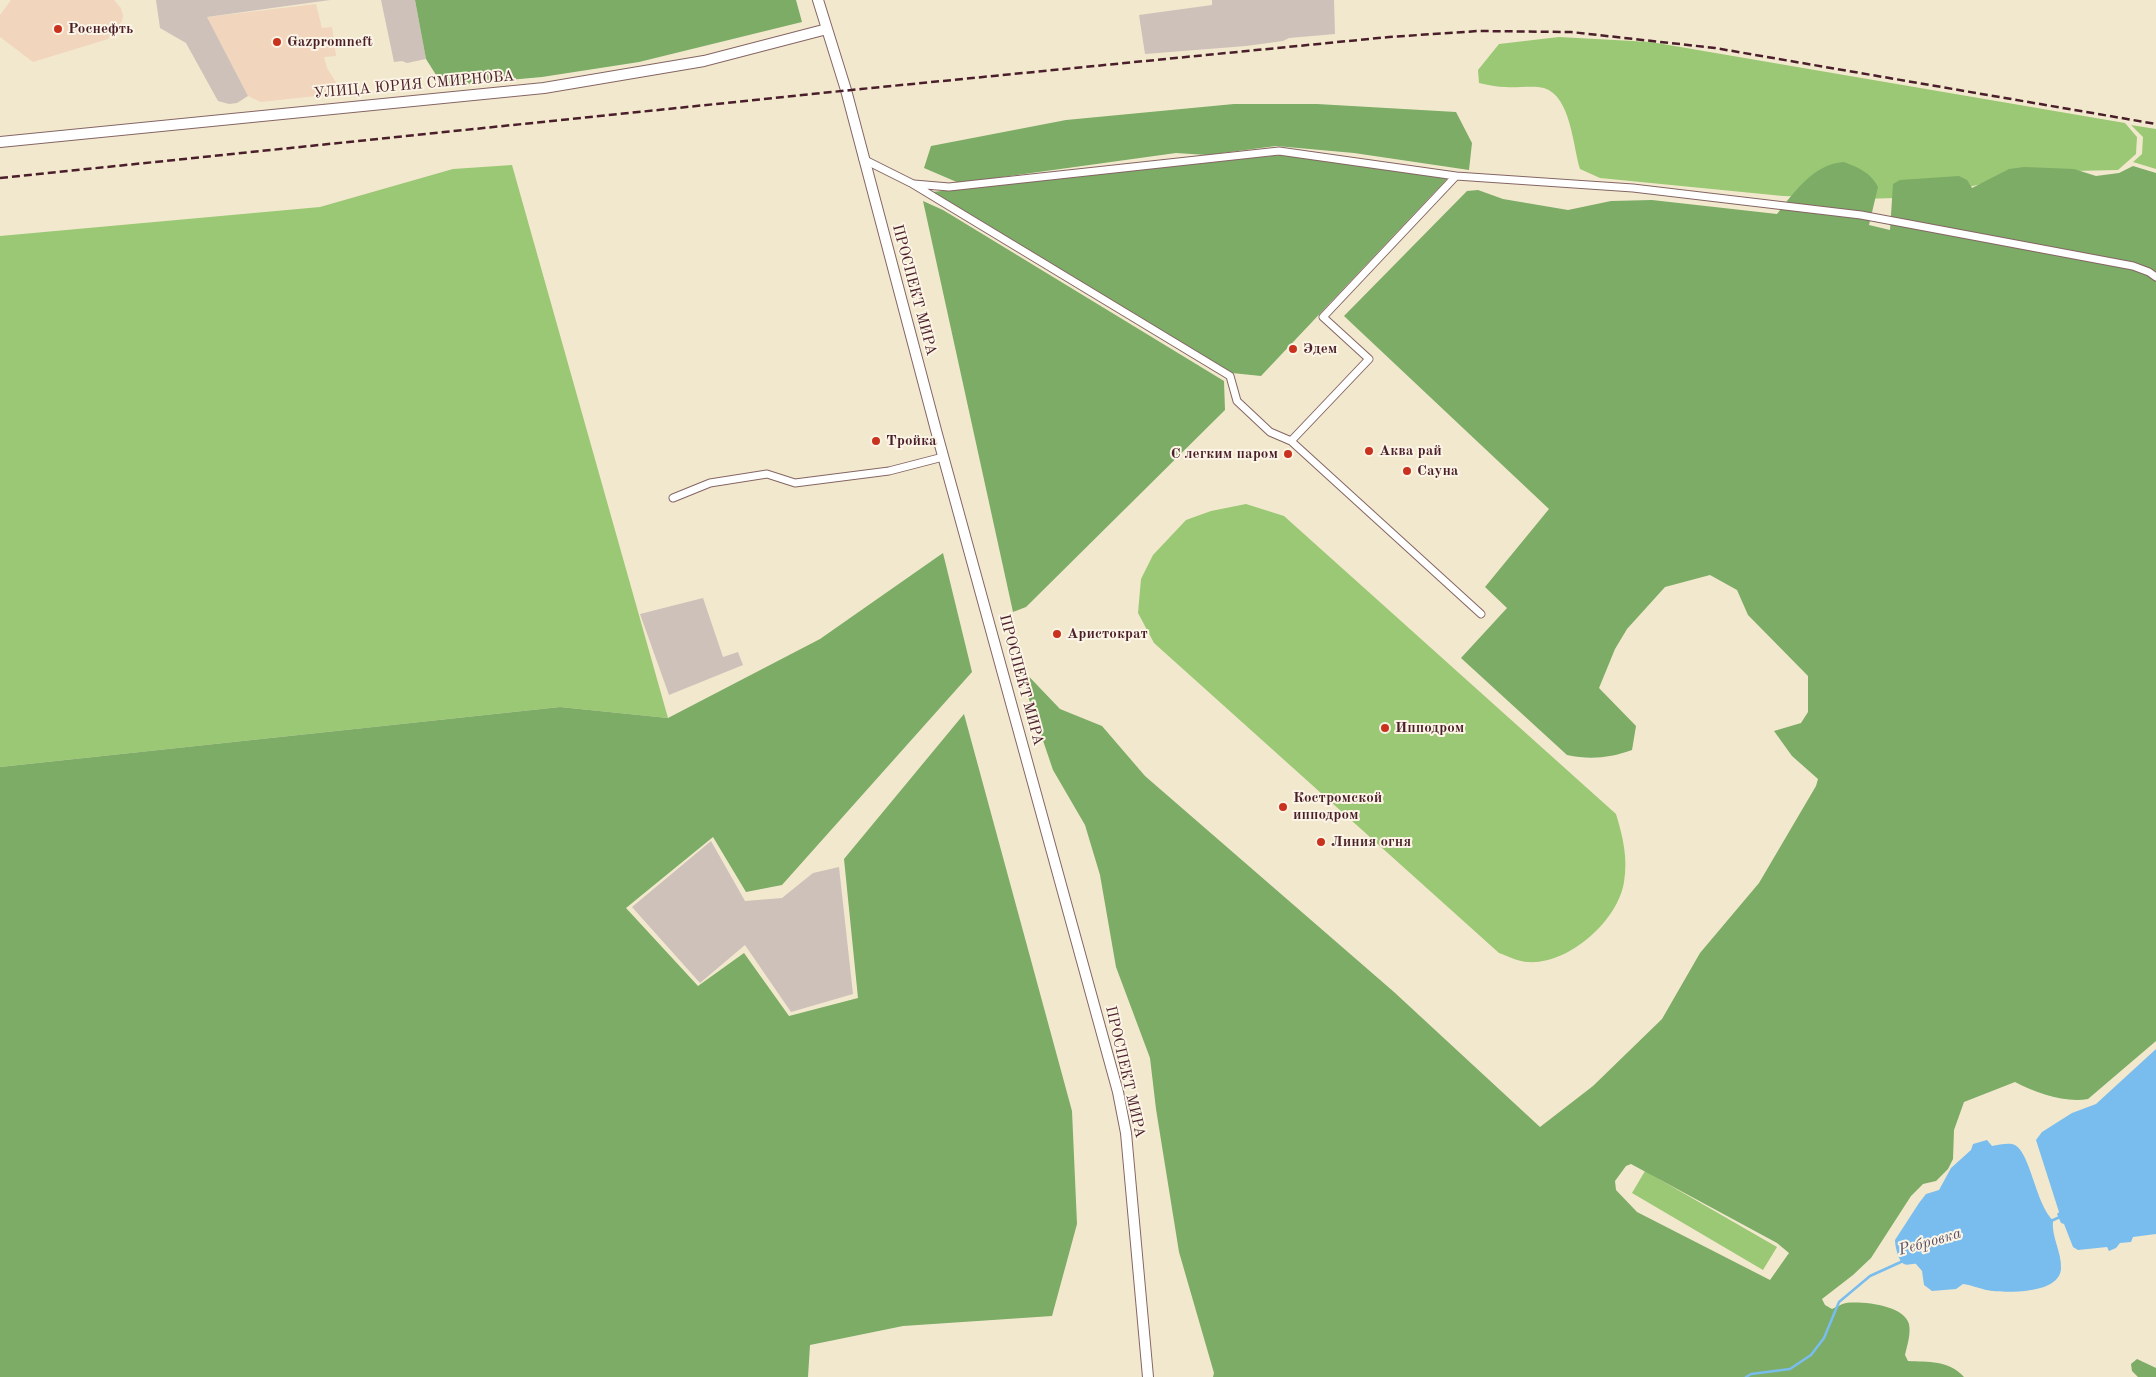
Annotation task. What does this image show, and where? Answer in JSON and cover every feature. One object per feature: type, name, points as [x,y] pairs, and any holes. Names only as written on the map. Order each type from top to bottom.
[{"type":"main road","name":"ПРОСПЕКТ МИРА","points":[[818,0],[846,90],[943,457],[1118,1092],[1126,1133],[1148,1377]]},
{"type":"main road","name":"УЛИЦА ЮРИЯ СМИРНОВА","points":[[0,142],[544,88],[704,61],[827,29]]},
{"type":"street","points":[[911,183],[949,187],[1279,151],[1456,176],[1633,188],[1861,215],[2133,266],[2156,277]]},
{"type":"street","points":[[863,159],[911,183],[1230,376],[1237,401],[1270,432],[1291,441],[1480,614]]},
{"type":"street","points":[[1291,441],[1369,359],[1323,316],[1456,176]]},
{"type":"street","points":[[673,498],[710,483],[758,475],[767,474],[795,482],[889,471],[943,457]]},
{"type":"shaded area","name":"Роснефть","points":[[11,0],[114,0],[121,8],[123,15],[122,21],[108,39],[33,62],[0,37],[0,15]]},
{"type":"shaded area","points":[[156,0],[330,0],[207,17],[248,96],[237,103],[229,104],[218,101],[186,43],[160,28]]},
{"type":"shaded area","points":[[381,0],[415,0],[426,59],[407,63],[402,61],[394,62]]},
{"type":"shaded area","points":[[1212,0],[1334,0],[1335,34],[1289,38],[1283,41],[1246,46],[1145,54],[1139,15],[1212,5]]},
{"type":"shaded area","name":"Gazpromneft","points":[[316,4],[322,28],[332,27],[336,56],[324,57],[327,68],[341,90],[325,95],[261,102],[248,96],[207,17]]},
{"type":"shaded area","points":[[703,598],[723,657],[738,652],[743,665],[669,695],[640,614]]},
{"type":"shaded area","points":[[711,841],[745,901],[782,898],[813,873],[839,867],[853,994],[791,1012],[745,945],[700,983],[632,907]]},
{"type":"green space","points":[[415,0],[796,0],[802,22],[639,62],[542,77],[443,86],[426,59]]},
{"type":"green space","points":[[1559,37],[1651,42],[2125,123],[2137,137],[2136,154],[2118,170],[2029,172],[1929,197],[1862,199],[1783,196],[1600,178],[1580,169],[1570,123],[1560,101],[1553,93],[1540,87],[1503,87],[1479,83],[1478,70],[1499,44]]},
{"type":"green space","points":[[1234,104],[1317,104],[1456,112],[1472,143],[1469,170],[1354,153],[1276,146],[1207,155],[1176,153],[959,183],[924,168],[931,146],[1066,120]]},
{"type":"green space","points":[[2131,125],[2156,129],[2156,169],[2133,162],[2142,154],[2143,137]]},
{"type":"green space","points":[[1280,155],[1449,177],[1261,376],[1232,373],[932,192]]},
{"type":"green space","points":[[1844,162],[1868,174],[1878,187],[1869,225],[1890,230],[1893,184],[1900,180],[1959,176],[1967,180],[1972,188],[2009,169],[2024,167],[2074,169],[2096,176],[2119,173],[2133,166],[2156,173],[2156,1041],[2088,1099],[2070,1100],[2051,1096],[2015,1082],[1964,1102],[1954,1130],[1953,1159],[1948,1169],[1936,1181],[1923,1184],[1911,1196],[1871,1258],[1822,1299],[1825,1305],[1832,1309],[1846,1303],[1862,1303],[1891,1308],[1899,1312],[1906,1318],[1909,1324],[1909,1336],[1905,1355],[1908,1361],[1931,1362],[1952,1367],[1964,1377],[1213,1377],[1214,1373],[1179,1252],[1156,1109],[1150,1058],[1116,967],[1100,875],[1085,825],[1053,770],[1017,664],[1060,709],[1102,726],[1145,776],[1394,992],[1540,1127],[1593,1086],[1662,1019],[1700,953],[1759,883],[1816,786],[1818,779],[1792,756],[1774,731],[1801,723],[1808,712],[1808,676],[1748,615],[1737,590],[1710,575],[1665,587],[1627,629],[1615,649],[1599,688],[1636,726],[1632,750],[1600,757],[1567,755],[1461,658],[1507,608],[1485,587],[1549,509],[1344,316],[1467,191],[1478,190],[1503,199],[1568,210],[1611,201],[1652,200],[1777,214],[1806,180],[1814,173],[1833,164]],"holes":[[[1631,1164],[1777,1243],[1789,1253],[1770,1280],[1637,1212],[1616,1190],[1615,1181],[1626,1166]]]},
{"type":"green space","points":[[512,165],[668,718],[560,707],[0,767],[0,236],[320,207],[453,169]]},
{"type":"green space","points":[[923,201],[943,210],[1224,381],[1225,410],[1026,607],[1013,612]]},
{"type":"green space","name":"Ипподром","points":[[1246,504],[1284,516],[1616,814],[1624,848],[1624,882],[1620,897],[1612,911],[1589,938],[1559,956],[1543,961],[1525,962],[1499,953],[1154,643],[1138,613],[1141,579],[1153,555],[1186,520],[1211,511]]},
{"type":"green space","points":[[943,553],[972,672],[782,885],[746,892],[713,837],[626,908],[698,986],[744,953],[789,1016],[858,998],[844,859],[964,714],[1072,1111],[1077,1224],[1052,1316],[903,1326],[810,1345],[808,1377],[0,1377],[0,767],[560,707],[668,718],[820,639]]},
{"type":"green space","points":[[1645,1171],[1777,1247],[1763,1270],[1632,1193]]},
{"type":"green space","points":[[2137,1359],[2156,1368],[2156,1377],[2138,1377],[2132,1371],[2131,1364]]},
{"type":"water","points":[[2156,1049],[2156,1234],[2133,1237],[2131,1242],[2120,1243],[2116,1248],[2109,1251],[2107,1247],[2078,1250],[2073,1247],[2064,1224],[2061,1223],[2057,1214],[2059,1212],[2036,1140],[2042,1132],[2072,1113],[2096,1104]]},
{"type":"water","points":[[1987,1140],[1992,1146],[2012,1144],[2018,1147],[2023,1155],[2042,1202],[2053,1220],[2061,1269],[2058,1277],[2051,1284],[2030,1290],[2005,1292],[1986,1290],[1963,1284],[1956,1289],[1932,1291],[1924,1285],[1922,1271],[1916,1264],[1906,1265],[1900,1260],[1895,1240],[1926,1194],[1939,1190],[1951,1168],[1971,1150],[1973,1144]]},
{"type":"waterway","name":"Ребровка","points":[[2051,1221],[2062,1216]]},
{"type":"waterway","name":"Ребровка","points":[[1746,1377],[1751,1374],[1790,1369],[1811,1355],[1824,1338],[1839,1302],[1870,1276],[1903,1261]]},
{"type":"railway","points":[[0,178],[861,89],[1389,37],[1478,31],[1571,32],[1715,48],[2156,124]]},
{"type":"place","name":"Роснефть","points":[[58,29]]},
{"type":"place","name":"Gazpromneft","points":[[277,42]]},
{"type":"place","name":"Эдем","points":[[1293,349]]},
{"type":"place","name":"Тройка","points":[[876,441]]},
{"type":"place","name":"Аква рай","points":[[1369,451]]},
{"type":"place","name":"С легким паром","points":[[1288,454]]},
{"type":"place","name":"Сауна","points":[[1407,471]]},
{"type":"place","name":"Аристократ","points":[[1057,634]]},
{"type":"place","name":"Ипподром","points":[[1385,728]]},
{"type":"place","name":"Костромской ипподром","points":[[1283,807]]},
{"type":"place","name":"Линия огня","points":[[1321,842]]}]
